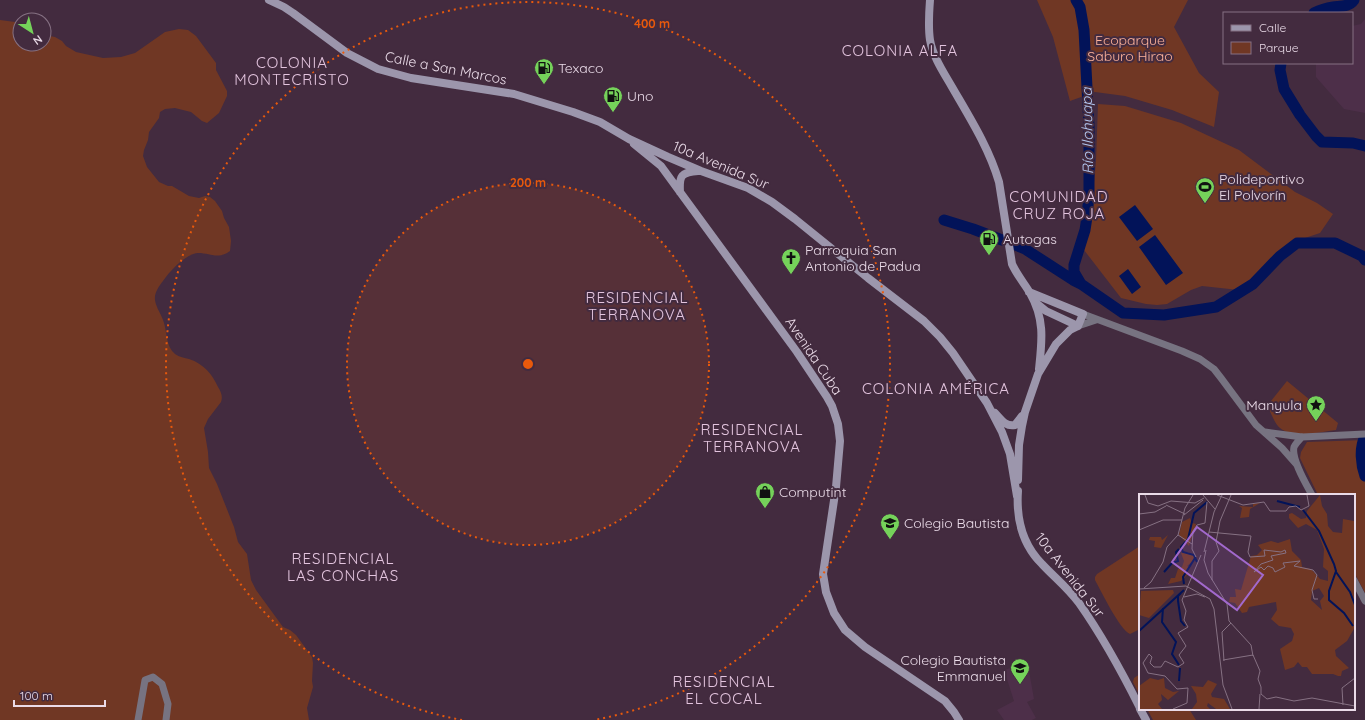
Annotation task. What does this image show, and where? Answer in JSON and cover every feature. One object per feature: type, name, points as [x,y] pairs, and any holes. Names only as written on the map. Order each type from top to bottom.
[{"type":"main road","name":"Calle a San Marcos","points":[[269,0],[293,13],[347,53],[378,69],[411,78],[514,94],[573,112],[593,120],[629,139]]},
{"type":"main road","points":[[930,0],[930,41],[938,62],[980,136],[996,172],[999,182],[1012,264],[1016,274],[1035,302],[1042,326],[1043,336],[1038,374],[1025,412]]},
{"type":"main road","name":"10a Avenida Sur","points":[[629,139],[701,171],[748,188],[769,199],[933,328],[947,345],[987,403],[1003,422],[1008,425],[1014,425],[1025,412]]},
{"type":"main road","name":"Avenida Cuba","points":[[629,139],[661,166],[797,352],[821,386],[832,406],[838,424],[840,441],[836,487],[823,574],[826,592],[834,613],[845,630],[865,648],[945,701],[959,720]]},
{"type":"main road","points":[[680,192],[680,182],[682,176],[687,172],[701,171]]},
{"type":"main road","points":[[1029,292],[1083,314],[1078,326],[1070,330],[1056,344],[1038,374]]},
{"type":"main road","points":[[1035,302],[1046,312],[1078,326]]},
{"type":"main road","name":"10a Avenida Sur","points":[[987,403],[1007,444],[1017,496]]},
{"type":"main road","name":"10a Avenida Sur","points":[[1025,412],[1019,445],[1017,496],[1018,520],[1021,531],[1037,559],[1074,596],[1122,673],[1139,707]]},
{"type":"main road","name":"10a Avenida Sur","points":[[1141,710],[1146,720]]},
{"type":"street","points":[[1083,314],[1200,359],[1214,370],[1256,425],[1265,432],[1297,465]]},
{"type":"street","points":[[1078,326],[1096,320]]},
{"type":"street","points":[[1265,432],[1302,438],[1365,434]]},
{"type":"street","points":[[1302,438],[1297,442],[1294,453],[1297,465],[1312,494]]},
{"type":"street","points":[[1355,582],[1365,601]]},
{"type":"street","points":[[138,720],[145,680],[153,677],[162,684],[168,704],[166,720]]},
{"type":"shaded area","points":[[1365,19],[1365,113],[1344,109],[1316,77],[1316,64],[1353,64],[1353,26],[1361,24]]},
{"type":"shaded area","points":[[1135,205],[1153,229],[1137,241],[1119,217]]},
{"type":"shaded area","points":[[1155,235],[1183,273],[1166,285],[1139,247]]},
{"type":"shaded area","points":[[1128,269],[1141,287],[1132,294],[1119,276]]},
{"type":"shaded area","name":"Colegio Bautista Emmanuel","points":[[1028,665],[1034,699],[1027,702],[1036,718],[1032,720],[1004,720],[997,710],[1014,701],[1004,670],[1017,666]]},
{"type":"green space","name":"Ecoparque Saburo Hirao","points":[[1037,0],[1188,0],[1174,27],[1199,73],[1219,92],[1214,127],[1172,110],[1125,96],[1095,92],[1070,101],[1053,37]]},
{"type":"green space","points":[[0,20],[12,22],[12,52],[52,52],[52,36],[62,41],[66,46],[76,52],[103,58],[121,57],[135,53],[165,32],[179,29],[188,30],[196,36],[216,63],[216,70],[227,91],[227,96],[219,113],[207,123],[191,112],[175,108],[165,109],[160,112],[159,118],[149,132],[143,156],[147,167],[159,182],[172,186],[189,196],[199,198],[205,196],[210,197],[215,201],[222,211],[229,227],[231,241],[230,251],[226,254],[218,256],[198,253],[188,256],[174,268],[160,285],[155,295],[155,300],[163,320],[168,343],[172,351],[178,356],[194,361],[207,370],[221,392],[221,402],[208,419],[204,428],[209,468],[234,527],[238,542],[247,554],[251,580],[256,590],[283,627],[296,635],[312,657],[313,687],[307,708],[309,720],[0,720]]},
{"type":"green space","name":"Polideportivo El Polvorín","points":[[1098,104],[1125,106],[1181,123],[1239,150],[1295,192],[1317,203],[1333,214],[1320,233],[1299,240],[1273,259],[1252,282],[1239,290],[1202,286],[1191,290],[1167,304],[1157,305],[1121,298],[1084,250],[1092,205],[1096,161]]},
{"type":"green space","points":[[1287,381],[1338,423],[1336,430],[1299,434],[1285,431],[1280,428],[1267,406]]},
{"type":"green space","points":[[1365,440],[1365,593],[1355,574],[1355,494],[1318,494],[1300,458],[1301,452],[1307,442]]},
{"type":"green space","points":[[1139,547],[1139,630],[1130,634],[1121,625],[1095,580],[1097,574]]},
{"type":"green space","points":[[1139,675],[1139,694],[1133,682],[1134,678]]},
{"type":"green space","points":[[1148,710],[1190,710],[1196,720],[1153,720]]},
{"type":"waterway","name":"Río Ilohuapa","points":[[1076,0],[1080,7],[1084,30],[1089,126],[1089,195],[1087,217],[1085,230],[1074,265],[1074,272],[1081,284]]},
{"type":"waterway","points":[[1316,12],[1328,8],[1347,5],[1354,0]]},
{"type":"waterway","points":[[1281,64],[1280,70],[1284,89],[1300,115],[1322,142],[1353,143],[1365,146]]},
{"type":"waterway","points":[[944,220],[1002,240]]},
{"type":"waterway","points":[[1013,244],[1025,249],[1081,284],[1123,313],[1164,315],[1216,307],[1253,284],[1280,256],[1297,243],[1335,243],[1362,256],[1365,260]]},
{"type":"waterway","points":[[1365,437],[1361,456],[1365,476]]},
{"type":"place","name":"Texaco","points":[[544,85]]},
{"type":"place","name":"Uno","points":[[613,113]]},
{"type":"place","name":"Polideportivo El Polvorín","points":[[1205,204]]},
{"type":"place","name":"Autogas","points":[[989,256]]},
{"type":"place","name":"Parroquia San Antonio de Padua","points":[[791,275]]},
{"type":"place","name":"Manyula","points":[[1316,422]]},
{"type":"place","name":"Computint","points":[[765,509]]},
{"type":"place","name":"Colegio Bautista","points":[[890,540]]},
{"type":"place","name":"Colegio Bautista Emmanuel","points":[[1020,685]]},
{"type":"district","name":"COLONIA ALFA","points":[[900,50]]},
{"type":"district","name":"COLONIA MONTECRISTO","points":[[292,70]]},
{"type":"district","name":"COMUNIDAD CRUZ ROJA","points":[[1059,204]]},
{"type":"district","name":"RESIDENCIAL TERRANOVA","points":[[637,306]]},
{"type":"district","name":"COLONIA AMÉRICA","points":[[936,388]]},
{"type":"district","name":"RESIDENCIAL TERRANOVA","points":[[752,438]]},
{"type":"district","name":"RESIDENCIAL LAS CONCHAS","points":[[343,566]]},
{"type":"district","name":"RESIDENCIAL EL COCAL","points":[[724,690]]}]
